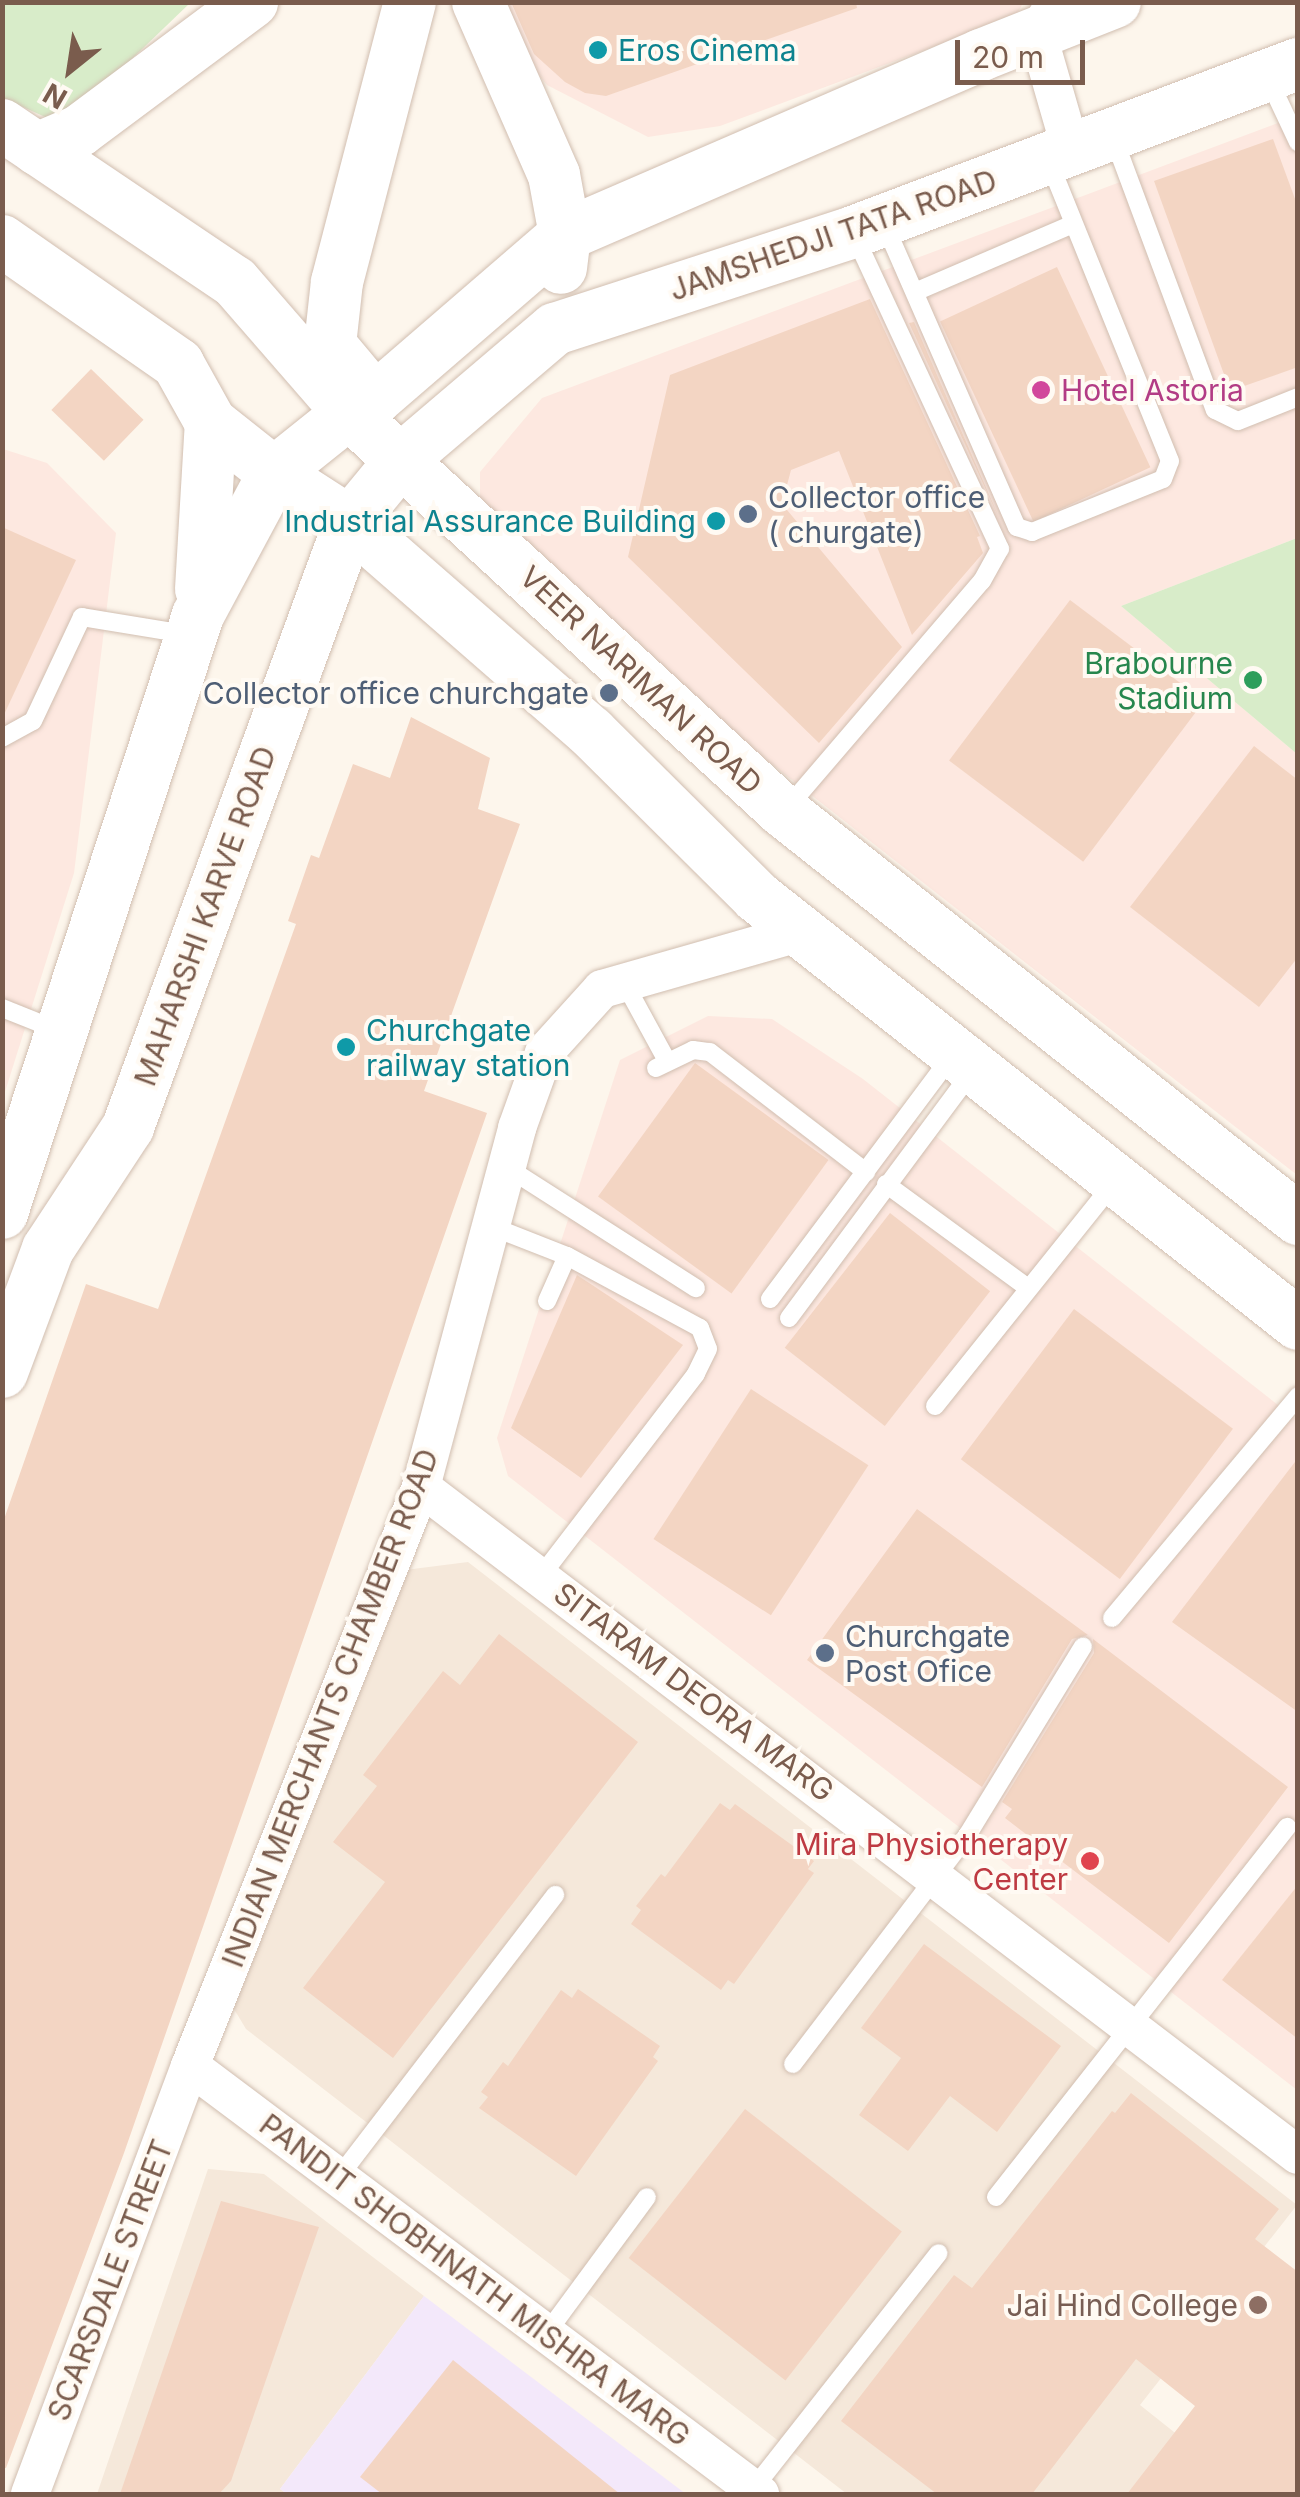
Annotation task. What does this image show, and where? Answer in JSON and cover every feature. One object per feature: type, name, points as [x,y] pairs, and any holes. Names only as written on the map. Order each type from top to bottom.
[{"type":"main road","points":[[20,137],[78,132],[252,2]]},
{"type":"main road","points":[[362,406],[330,344],[337,282],[410,2]]},
{"type":"main road","points":[[478,2],[554,176],[565,235],[555,330]]},
{"type":"main road","points":[[2,1213],[195,625],[274,474],[362,406],[565,235],[1046,17],[1115,2]]},
{"type":"main road","name":"JAMSHEDJI TATA ROAD","points":[[402,459],[555,330],[868,226],[1282,71]]},
{"type":"main road","name":"VEER NARIMAN ROAD","points":[[20,137],[235,282],[362,406],[402,459],[784,812],[1298,1219]]},
{"type":"main road","points":[[2,241],[178,364],[211,423],[274,474],[350,522],[591,732],[757,897],[1298,1324]]},
{"type":"main road","points":[[195,625],[208,524],[211,423]]},
{"type":"main road","name":"MAHARSHI KARVE ROAD","points":[[2,1372],[48,1249],[128,1128],[350,522],[402,459]]},
{"type":"street","points":[[1046,17],[1077,148]]},
{"type":"street","name":"INDIAN MERCHANTS CHAMBER ROAD","points":[[190,2066],[421,1487],[508,1168],[544,1053],[602,989],[802,932]]},
{"type":"street","name":"SITARAM DEORA MARG","points":[[421,1487],[935,1875],[1298,2156]]},
{"type":"street","name":"PANDIT SHOBHNATH MISHRA MARG","points":[[190,2066],[757,2492]]},
{"type":"street","name":"SCARSDALE STREET","points":[[30,2494],[190,2066]]},
{"type":"lane","points":[[1282,71],[1298,142]]},
{"type":"lane","points":[[868,226],[915,292],[1017,527],[1032,532],[1163,479],[1170,461],[1073,224],[1077,148]]},
{"type":"lane","points":[[1077,148],[1214,410],[1238,421],[1298,397]]},
{"type":"lane","points":[[915,292],[1073,224]]},
{"type":"lane","points":[[784,812],[982,581],[1000,549],[868,226]]},
{"type":"lane","points":[[2,738],[33,722],[82,617],[195,625]]},
{"type":"lane","points":[[624,982],[661,1064],[693,1050],[710,1052],[866,1172]]},
{"type":"lane","points":[[2,1008],[62,1032]]},
{"type":"lane","points":[[770,1299],[866,1172],[964,1060]]},
{"type":"lane","points":[[789,1318],[886,1184],[964,1060]]},
{"type":"lane","points":[[508,1168],[696,1288]]},
{"type":"lane","points":[[936,1406],[1117,1179]]},
{"type":"lane","points":[[886,1184],[1028,1288]]},
{"type":"lane","points":[[493,1227],[567,1256],[700,1328],[708,1349],[696,1374],[541,1576]]},
{"type":"lane","points":[[547,1301],[567,1256]]},
{"type":"lane","points":[[1112,1618],[1298,1396]]},
{"type":"lane","points":[[792,2064],[968,1834],[1083,1646]]},
{"type":"lane","points":[[996,2197],[1287,1827]]},
{"type":"lane","points":[[338,2178],[556,1895]]},
{"type":"lane","points":[[546,2334],[647,2197]]},
{"type":"lane","points":[[757,2492],[939,2253]]},
{"type":"shaded area","points":[[490,3],[1023,3],[1016,16],[720,126],[648,137],[547,85],[491,18]]},
{"type":"shaded area","points":[[1297,116],[1297,538],[1121,606],[1297,754],[1297,1175],[723,726],[480,511],[480,472],[542,398]]},
{"type":"shaded area","points":[[3,449],[47,463],[116,533],[74,873],[3,1098]]},
{"type":"shaded area","points":[[708,1016],[772,1019],[863,1079],[1297,1420],[1297,2090],[508,1476],[497,1438],[620,1060]]},
{"type":"shaded area","points":[[468,1562],[1297,2205],[1140,2405],[1252,2494],[847,2494],[246,2029],[222,1989],[405,1570]]},
{"type":"shaded area","points":[[208,2169],[264,2174],[424,2296],[280,2489],[287,2494],[97,2494]]},
{"type":"shaded area","points":[[424,2296],[686,2494],[287,2494],[280,2489]]},
{"type":"green space","points":[[3,3],[190,3],[63,125],[3,98]]},
{"type":"green space","name":"Brabourne Stadium","points":[[1297,538],[1297,754],[1121,606]]},
{"type":"building","points":[[511,2],[856,2],[857,8],[606,96],[585,93],[565,82],[534,54]]},
{"type":"building","points":[[1273,139],[1298,207],[1298,367],[1230,391],[1154,181]]},
{"type":"building","name":"Hotel Astoria","points":[[1057,267],[1150,467],[1033,522],[940,322]]},
{"type":"building","name":"Industrial Assurance Building","points":[[870,299],[980,536],[977,537],[983,553],[912,635],[839,451],[791,470],[782,504],[902,647],[819,743],[628,557],[670,375]]},
{"type":"building","points":[[914,322],[1000,520],[909,323]]},
{"type":"building","points":[[91,369],[144,420],[104,461],[51,410]]},
{"type":"building","points":[[2,527],[76,560],[2,719]]},
{"type":"building","points":[[1070,600],[1204,701],[1083,862],[949,761]]},
{"type":"building","points":[[411,717],[490,758],[478,809],[520,824],[424,1091],[487,1113],[124,2153],[6,2468],[2,2467],[2,1525],[86,1284],[158,1309],[296,924],[288,921],[311,855],[319,858],[353,764],[390,778]]},
{"type":"building","points":[[1254,746],[1298,780],[1298,957],[1259,1007],[1130,907]]},
{"type":"building","points":[[695,1063],[828,1160],[732,1293],[598,1196]]},
{"type":"building","points":[[890,1213],[990,1291],[885,1426],[785,1348]]},
{"type":"building","points":[[577,1275],[683,1345],[581,1478],[511,1428]]},
{"type":"building","points":[[1074,1309],[1233,1429],[1120,1579],[961,1459]]},
{"type":"building","points":[[751,1389],[868,1465],[771,1615],[654,1539]]},
{"type":"building","points":[[1298,1458],[1298,1712],[1172,1622]]},
{"type":"building","points":[[917,1509],[1088,1635],[1072,1639],[982,1787],[807,1660]]},
{"type":"building","points":[[499,1634],[638,1742],[393,2058],[303,1988],[385,1882],[333,1842],[377,1786],[363,1775],[443,1671],[460,1685]]},
{"type":"building","points":[[1093,1639],[1288,1787],[1169,1943],[1005,1818],[1012,1809],[1002,1802],[1094,1653]]},
{"type":"building","points":[[720,1803],[730,1810],[735,1804],[814,1861],[808,1869],[814,1873],[734,1984],[728,1980],[721,1990],[631,1924],[641,1910],[636,1906],[661,1874],[665,1877]]},
{"type":"building","points":[[1298,1885],[1298,2039],[1222,1980]]},
{"type":"building","points":[[924,1944],[1061,2046],[997,2132],[950,2096],[908,2151],[859,2115],[901,2058],[861,2028]]},
{"type":"building","points":[[578,1989],[660,2046],[653,2057],[658,2061],[576,2176],[479,2108],[488,2097],[481,2092],[503,2062],[508,2066],[561,1990],[572,1998]]},
{"type":"building","points":[[1131,2093],[1279,2209],[1255,2239],[1298,2272],[1298,2494],[1127,2494],[1195,2406],[1136,2359],[1032,2494],[937,2494],[841,2421],[954,2275],[972,2288],[1112,2111],[1115,2113]]},
{"type":"building","points":[[745,2109],[902,2232],[785,2380],[629,2258]]},
{"type":"building","points":[[221,2201],[319,2227],[231,2481],[219,2494],[120,2494]]},
{"type":"building","points":[[453,2360],[620,2494],[382,2494],[360,2477]]},
{"type":"place","name":"Eros Cinema","points":[[598,50]]},
{"type":"place","name":"Hotel Astoria","points":[[1041,390]]},
{"type":"place","name":"Collector office ( churgate)","points":[[748,514]]},
{"type":"place","name":"Industrial Assurance Building","points":[[716,521]]},
{"type":"place","name":"Brabourne Stadium","points":[[1253,680]]},
{"type":"place","name":"Collector office churchgate","points":[[609,693]]},
{"type":"place","name":"Churchgate railway station","points":[[346,1047]]},
{"type":"place","name":"Churchgate Post Ofice","points":[[825,1653]]},
{"type":"place","name":"Mira Physiotherapy Center","points":[[1090,1861]]},
{"type":"place","name":"Jai Hind College","points":[[1258,2305]]}]
